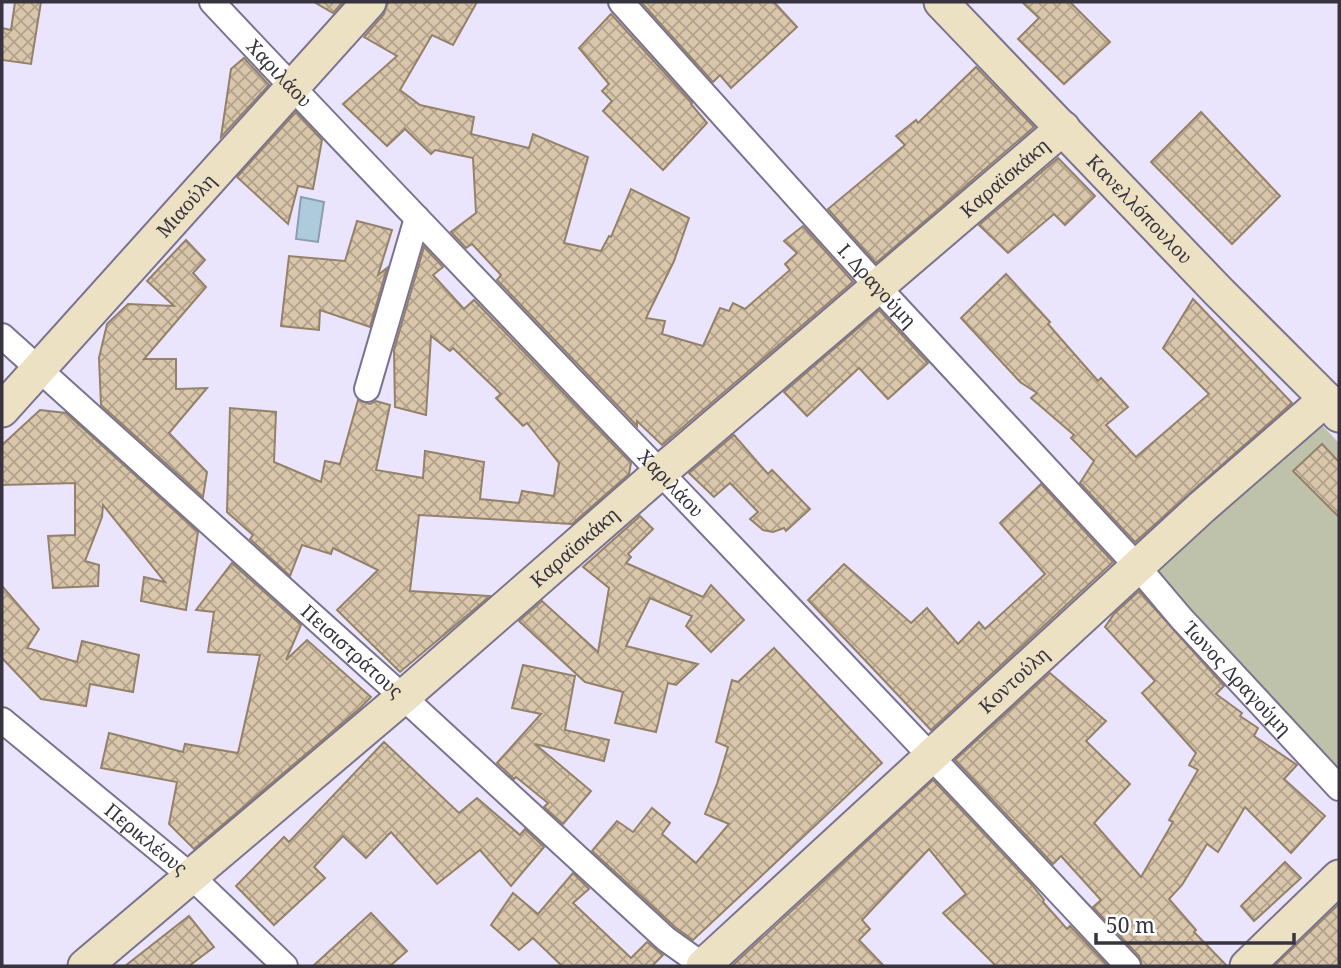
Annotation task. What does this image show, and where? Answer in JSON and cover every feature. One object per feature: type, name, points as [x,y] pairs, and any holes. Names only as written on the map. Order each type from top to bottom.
[{"type":"street","name":"Χαριλάου","points":[[212,2],[662,472],[781,601],[932,755],[1128,966]]},
{"type":"street","name":"Μιαούλη","points":[[2,410],[369,2]]},
{"type":"street","name":"Ι. Δραγούμη","points":[[621,2],[877,287],[1137,566]]},
{"type":"street","name":"Κανελλόπουλου","points":[[941,2],[1333,407]]},
{"type":"street","name":"Καραϊσκάκη","points":[[85,966],[403,697],[1063,128]]},
{"type":"street","points":[[367,389],[417,218]]},
{"type":"street","name":"Πεισιστράτους","points":[[2,336],[403,697],[666,939],[703,966]]},
{"type":"street","name":"Κοντούλη","points":[[703,966],[1137,566],[1333,407]]},
{"type":"street","name":"Ίωνος Δραγούμη","points":[[1137,566],[1181,618],[1339,788]]},
{"type":"street","name":"Περικλέους","points":[[4,725],[192,877],[285,966]]},
{"type":"street","points":[[1247,966],[1339,877]]},
{"type":"green space","points":[[1321,424],[1339,443],[1339,777],[1155,573]]},
{"type":"water","points":[[301,197],[324,202],[318,242],[296,239]]},
{"type":"building","points":[[15,2],[41,2],[31,64],[2,60],[2,28],[11,30]]},
{"type":"building","points":[[314,2],[343,2],[333,13]]},
{"type":"building","points":[[388,2],[477,2],[453,45],[432,35],[400,90],[420,105],[474,117],[471,134],[529,148],[533,134],[588,157],[564,243],[601,251],[609,236],[611,237],[631,189],[689,218],[674,261],[646,318],[665,321],[662,334],[703,346],[720,308],[729,311],[733,303],[745,309],[790,270],[785,264],[797,253],[784,241],[803,226],[853,282],[662,445],[637,421],[637,426],[497,280],[501,275],[472,244],[466,248],[451,232],[476,213],[473,158],[435,150],[431,154],[405,129],[387,146],[343,104],[397,56],[364,37],[384,14]]},
{"type":"building","points":[[641,2],[774,2],[797,27],[731,88],[720,75],[713,82]]},
{"type":"building","points":[[1022,2],[1070,2],[1110,42],[1064,84],[1018,39],[1039,18]]},
{"type":"building","points":[[611,14],[707,123],[663,170],[603,111],[612,101],[602,91],[609,84],[579,48]]},
{"type":"building","points":[[244,58],[269,85],[221,137],[231,69]]},
{"type":"building","points":[[976,67],[1034,127],[876,263],[828,209],[905,145],[896,136],[916,120],[918,123]]},
{"type":"building","points":[[296,112],[322,140],[313,189],[298,186],[288,224],[237,177]]},
{"type":"building","points":[[1201,112],[1280,196],[1232,244],[1151,162]]},
{"type":"building","points":[[1058,158],[1095,196],[1065,225],[1054,214],[1008,253],[979,225]]},
{"type":"building","points":[[357,221],[392,230],[378,275],[387,268],[370,327],[320,310],[319,330],[281,326],[289,256],[345,261]]},
{"type":"building","points":[[186,240],[205,260],[193,273],[206,287],[144,359],[176,359],[176,389],[207,388],[169,433],[207,472],[203,497],[101,405],[99,358],[107,324],[128,304],[174,306],[147,281]]},
{"type":"building","points":[[424,247],[443,267],[433,275],[464,309],[474,300],[631,463],[629,474],[572,524],[419,515],[410,591],[490,596],[400,672],[337,610],[378,570],[333,548],[331,554],[302,545],[290,576],[250,539],[253,535],[227,512],[230,408],[276,412],[274,462],[321,482],[325,461],[340,464],[358,400],[370,404],[376,401],[390,405],[376,470],[423,478],[425,451],[484,462],[480,499],[519,503],[522,491],[554,496],[559,463],[527,423],[523,426],[496,398],[501,394],[453,348],[450,351],[431,336],[426,415],[395,407],[394,350]]},
{"type":"building","points":[[1006,274],[1098,381],[1101,378],[1128,407],[1106,425],[1136,457],[1209,394],[1163,348],[1193,299],[1292,403],[1135,542],[1080,483],[1094,461],[1071,438],[1074,435],[1031,398],[1037,393],[1020,382],[961,318]]},
{"type":"building","points":[[879,310],[928,363],[888,399],[859,368],[807,416],[784,392]]},
{"type":"building","points":[[40,410],[66,413],[198,532],[186,610],[141,601],[144,577],[165,582],[103,505],[102,517],[85,561],[99,565],[98,586],[53,588],[48,536],[75,535],[75,483],[2,485],[2,445]]},
{"type":"building","points":[[734,435],[768,474],[772,470],[810,509],[786,531],[784,528],[773,532],[763,530],[750,519],[758,512],[730,483],[714,497],[689,473]]},
{"type":"building","points":[[1322,444],[1339,462],[1339,517],[1293,471]]},
{"type":"building","points":[[1041,484],[1113,562],[931,730],[808,600],[844,564],[911,623],[927,608],[958,644],[979,622],[985,629],[1045,574],[1000,523]]},
{"type":"building","points":[[640,516],[653,529],[628,554],[631,557],[626,563],[703,597],[711,585],[744,620],[711,652],[686,626],[692,616],[650,598],[626,646],[698,664],[676,685],[668,683],[656,732],[615,723],[623,692],[585,682],[519,621],[542,601],[598,652],[609,588],[583,567]]},
{"type":"building","points":[[232,563],[301,625],[286,660],[307,640],[371,697],[194,849],[169,824],[177,782],[101,768],[109,733],[183,752],[185,744],[238,753],[260,655],[208,652],[214,612],[196,610]]},
{"type":"building","points":[[2,586],[39,629],[27,648],[77,662],[82,641],[139,655],[133,692],[90,684],[86,706],[41,699],[2,658]]},
{"type":"building","points":[[1139,591],[1224,686],[1216,694],[1258,728],[1254,736],[1297,765],[1284,779],[1325,816],[1291,853],[1245,807],[1218,852],[1207,844],[1182,885],[1169,899],[1196,930],[1194,932],[1227,966],[1142,966],[1139,956],[1093,907],[1101,900],[1061,856],[1053,864],[955,760],[1050,673],[1106,721],[1086,741],[1130,784],[1094,823],[1141,877],[1173,822],[1169,820],[1198,770],[1189,765],[1196,753],[1142,693],[1155,681],[1105,627],[1114,614]]},
{"type":"building","points":[[774,648],[882,763],[693,940],[675,927],[592,851],[617,821],[633,832],[652,808],[670,823],[662,834],[696,863],[729,824],[705,814],[728,747],[716,742],[732,680],[738,682]]},
{"type":"building","points":[[523,665],[575,676],[565,730],[609,740],[604,761],[535,744],[591,791],[563,824],[544,807],[548,803],[497,763],[541,714],[512,708]]},
{"type":"building","points":[[384,742],[459,813],[477,798],[520,835],[525,829],[544,847],[511,886],[480,850],[437,884],[391,832],[366,858],[343,836],[314,867],[325,878],[274,925],[236,886],[284,837],[289,842]]},
{"type":"building","points":[[933,780],[1032,885],[1067,929],[1070,926],[1108,966],[996,966],[943,913],[966,894],[929,849],[862,920],[870,929],[859,940],[884,966],[732,966]]},
{"type":"building","points":[[1285,862],[1301,878],[1254,921],[1241,906]]},
{"type":"building","points":[[573,873],[589,889],[573,903],[631,958],[647,942],[663,955],[652,966],[562,966],[533,938],[519,950],[491,925],[513,893],[538,914]]},
{"type":"building","points":[[1339,904],[1339,966],[1274,966]]},
{"type":"building","points":[[371,913],[407,951],[390,966],[313,966]]},
{"type":"building","points":[[189,916],[214,947],[189,966],[125,966]]}]
